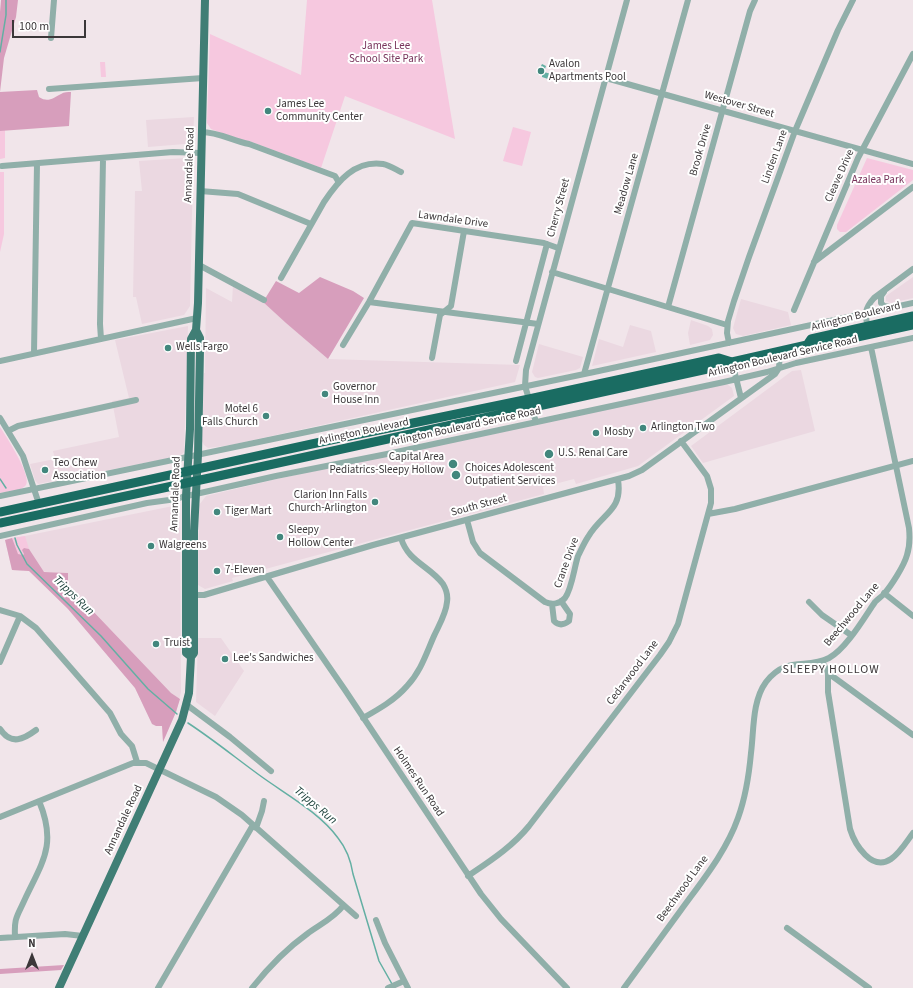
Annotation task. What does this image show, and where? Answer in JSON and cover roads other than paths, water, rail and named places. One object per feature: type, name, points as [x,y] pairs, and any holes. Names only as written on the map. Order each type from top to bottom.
[{"type":"highway","name":"Arlington Boulevard","points":[[0,522],[305,457],[720,358],[732,362],[807,345],[816,346],[913,316]]},
{"type":"highway","name":"Arlington Boulevard","points":[[868,330],[913,325]]},
{"type":"highway","name":"Arlington Boulevard","points":[[0,512],[365,433],[530,403]]},
{"type":"highway","points":[[42,513],[46,505],[51,501]]},
{"type":"highway","points":[[30,516],[38,504]]},
{"type":"main road","name":"Annandale Road","points":[[59,988],[182,720],[187,705],[190,687],[191,657],[186,653],[195,494],[187,471],[190,429],[191,339],[196,330],[197,318],[205,0]]},
{"type":"main road","name":"Annandale Road","points":[[189,595],[186,496],[196,469],[198,455],[200,338],[196,330]]},
{"type":"street","points":[[51,38],[54,0]]},
{"type":"street","name":"Cherry Street","points":[[536,422],[525,386],[526,370],[558,248],[627,0]]},
{"type":"street","name":"Meadow Lane","points":[[584,374],[688,0]]},
{"type":"street","name":"Brook Drive","points":[[668,307],[750,11],[756,0]]},
{"type":"street","name":"Linden Lane","points":[[727,325],[746,264],[796,131],[838,30],[853,0]]},
{"type":"street","name":"Cleave Drive","points":[[794,310],[862,150],[913,54]]},
{"type":"street","points":[[49,89],[203,78]]},
{"type":"street","name":"Westover Street","points":[[606,78],[913,164]]},
{"type":"street","points":[[202,132],[210,132],[249,144],[312,167],[335,176],[338,184]]},
{"type":"street","points":[[2,166],[103,159],[173,152],[201,153]]},
{"type":"street","points":[[101,339],[103,159]]},
{"type":"street","points":[[34,353],[38,164]]},
{"type":"street","points":[[281,278],[324,202],[348,173],[365,165],[384,164],[400,172]]},
{"type":"street","points":[[814,262],[913,186]]},
{"type":"street","points":[[200,191],[238,194],[311,224]]},
{"type":"street","name":"Lawndale Drive","points":[[343,345],[369,302],[412,224],[547,244],[558,248]]},
{"type":"street","points":[[432,358],[440,315],[451,306],[464,231]]},
{"type":"street","name":"Cherry Street","points":[[516,361],[547,244]]},
{"type":"street","points":[[198,265],[264,300]]},
{"type":"street","points":[[868,330],[864,314],[870,302],[913,269]]},
{"type":"street","points":[[552,272],[727,325],[729,343]]},
{"type":"street","points":[[887,288],[881,296],[880,301],[882,305],[891,308]]},
{"type":"street","points":[[369,302],[538,324]]},
{"type":"street","points":[[0,496],[584,374],[913,303]]},
{"type":"street","points":[[0,361],[197,318]]},
{"type":"street","name":"Arlington Boulevard Service Road","points":[[0,536],[71,519],[147,503],[169,500],[737,379],[796,363],[913,338]]},
{"type":"street","name":"Beechwood Lane","points":[[624,988],[710,869],[732,832],[740,813],[746,792],[758,698],[766,683],[782,668],[822,661],[835,654],[884,593],[904,564],[911,548],[909,528],[871,347]]},
{"type":"street","points":[[779,368],[780,351]]},
{"type":"street","points":[[732,362],[741,398]]},
{"type":"street","name":"South Street","points":[[189,595],[204,594],[267,577],[401,538],[618,480],[635,474],[775,374],[779,368]]},
{"type":"street","points":[[8,431],[18,426],[136,400]]},
{"type":"street","points":[[0,418],[23,456],[38,504]]},
{"type":"street","points":[[361,421],[365,433]]},
{"type":"street","name":"Cedarwood Lane","points":[[468,876],[500,854],[521,836],[669,642],[678,624],[712,494],[709,482],[703,471],[681,441]]},
{"type":"street","points":[[305,457],[308,470]]},
{"type":"street","points":[[708,514],[735,509],[913,461]]},
{"type":"street","name":"Crane Drive","points":[[552,604],[561,601],[567,594],[578,557],[586,541],[595,526],[615,506],[619,491],[618,480]]},
{"type":"street","points":[[42,513],[45,526]]},
{"type":"street","points":[[467,520],[473,542],[480,553],[528,590],[545,602],[552,604],[554,621],[563,624],[569,621],[570,614],[561,601]]},
{"type":"street","points":[[363,718],[388,703],[414,679],[424,661],[446,608],[447,596],[443,585],[410,555],[403,545],[401,538]]},
{"type":"street","name":"Holmes Run Road","points":[[267,577],[468,876],[496,914],[567,988]]},
{"type":"street","points":[[884,593],[913,616]]},
{"type":"street","points":[[809,602],[822,615],[851,635]]},
{"type":"street","points":[[0,610],[20,616],[36,628],[110,713],[121,734],[132,746],[137,762]]},
{"type":"street","points":[[0,662],[20,616]]},
{"type":"street","points":[[822,661],[828,673],[828,692],[832,720],[853,838],[865,854],[876,861],[883,862],[891,860],[913,833]]},
{"type":"street","points":[[828,673],[913,735]]},
{"type":"street","points":[[187,705],[230,737],[271,771]]},
{"type":"street","points":[[0,729],[6,736],[15,740],[24,738],[36,730]]},
{"type":"street","points":[[0,817],[137,762],[146,763],[159,771],[216,797],[242,815],[356,916]]},
{"type":"street","points":[[15,937],[16,917],[36,877],[47,849],[47,822],[39,801]]},
{"type":"street","points":[[158,988],[254,826],[262,811],[264,801]]},
{"type":"street","points":[[252,988],[269,968],[293,945],[336,913],[343,906]]},
{"type":"street","points":[[376,920],[402,981],[408,988]]},
{"type":"street","points":[[787,928],[870,988]]},
{"type":"street","points":[[0,938],[65,934],[83,936]]},
{"type":"street","points":[[388,988],[402,981]]},
{"type":"waterway","name":"Tripps Run","points":[[0,52],[6,15],[6,0]]},
{"type":"waterway","name":"Tripps Run","points":[[0,479],[6,488]]},
{"type":"waterway","name":"Tripps Run","points":[[15,538],[27,564],[101,636],[148,689],[177,714]]},
{"type":"waterway","name":"Tripps Run","points":[[188,723],[313,812],[331,829],[346,850],[379,961],[392,984]]},
{"type":"place","name":"Avalon Apartments Pool","points":[[541,71]]},
{"type":"place","name":"James Lee Community Center","points":[[268,111]]},
{"type":"place","name":"Wells Fargo","points":[[168,348]]},
{"type":"place","name":"Governor House Inn","points":[[325,394]]},
{"type":"place","name":"Motel 6 Falls Church","points":[[266,416]]},
{"type":"place","name":"Arlington Two","points":[[643,428]]},
{"type":"place","name":"Mosby","points":[[596,433]]},
{"type":"place","name":"U.S. Renal Care","points":[[549,454]]},
{"type":"place","name":"Capital Area Pediatrics-Sleepy Hollow","points":[[453,464]]},
{"type":"place","name":"Teo Chew Association","points":[[45,470]]},
{"type":"place","name":"Choices Adolescent Outpatient Services","points":[[456,475]]},
{"type":"place","name":"Clarion Inn Falls Church-Arlington","points":[[375,502]]},
{"type":"place","name":"Tiger Mart","points":[[217,512]]},
{"type":"place","name":"Sleepy Hollow Center","points":[[280,537]]},
{"type":"place","name":"Walgreens","points":[[151,546]]},
{"type":"place","name":"7-Eleven","points":[[217,571]]},
{"type":"place","name":"Truist","points":[[156,644]]},
{"type":"place","name":"Lee's Sandwiches","points":[[225,659]]},
{"type":"district","name":"SLEEPY HOLLOW","points":[[831,670]]},
{"type":"park label","name":"James Lee School Site Park","points":[[386,53]]},
{"type":"park label","name":"Azalea Park","points":[[878,181]]}]
